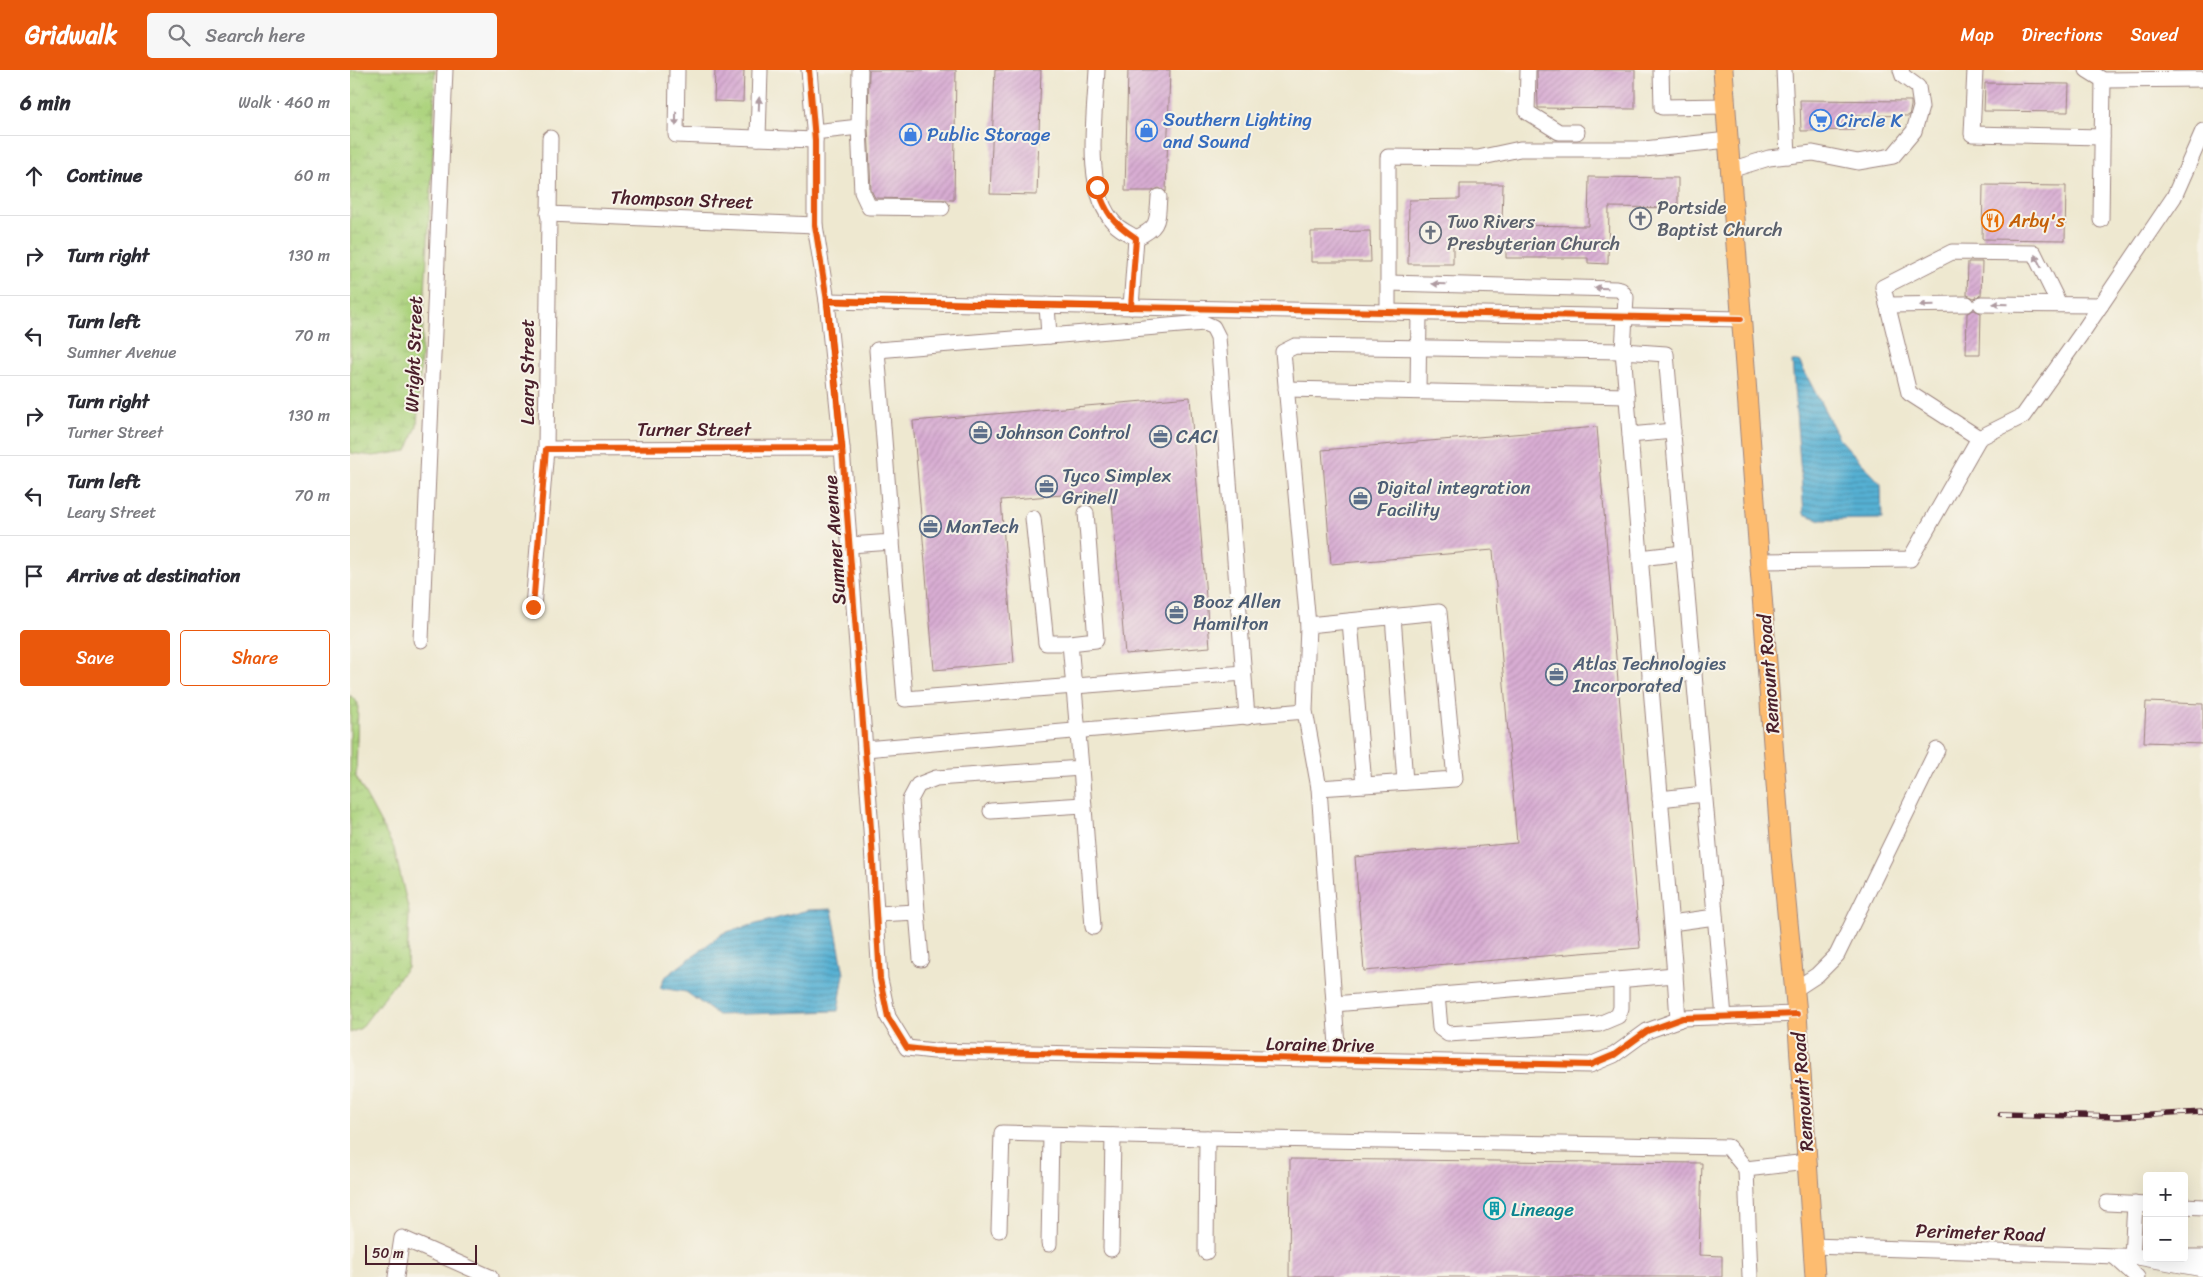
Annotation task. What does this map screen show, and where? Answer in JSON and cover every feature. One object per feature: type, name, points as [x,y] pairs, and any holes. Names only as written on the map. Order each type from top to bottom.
[{"type":"main road","name":"Remount Road","points":[[1723,70],[1815,1277]]},
{"type":"street","name":"Wright Street","points":[[421,640],[445,70]]},
{"type":"street","points":[[677,70],[676,135],[758,138],[814,136],[859,127]]},
{"type":"street","points":[[758,138],[760,70]]},
{"type":"street","name":"Sumner Avenue","points":[[810,70],[814,136],[815,225],[827,301],[842,448],[880,979]]},
{"type":"street","points":[[860,70],[859,127],[862,192],[869,207],[942,208]]},
{"type":"street","points":[[1097,70],[1094,163],[1097,187],[1104,206],[1116,225],[1136,238]]},
{"type":"street","points":[[1528,70],[1527,112],[1559,132],[1577,132]]},
{"type":"street","points":[[1662,70],[1662,107],[1726,106]]},
{"type":"street","points":[[1784,70],[1788,156]]},
{"type":"street","points":[[1730,170],[1769,158],[1813,153],[1858,162],[1893,156],[1914,132],[1921,107],[1918,87],[1903,76],[1901,70]]},
{"type":"street","points":[[1975,70],[1972,134],[2102,137]]},
{"type":"street","points":[[2087,70],[2103,80],[2203,79]]},
{"type":"street","points":[[2101,220],[2103,80]]},
{"type":"street","points":[[1759,561],[1910,559],[1979,438],[2023,416],[2101,305],[2174,197],[2203,131]]},
{"type":"street","name":"Leary Street","points":[[533,607],[546,449],[550,138]]},
{"type":"street","points":[[1388,312],[1388,157],[1478,158],[1520,149],[1644,149],[1728,140]]},
{"type":"street","points":[[1136,238],[1151,230],[1157,222],[1159,197]]},
{"type":"street","name":"Thompson Street","points":[[548,214],[815,225]]},
{"type":"street","points":[[1131,307],[1136,238]]},
{"type":"street","points":[[1979,438],[1909,393],[1883,287],[1952,252],[2034,253],[2060,304]]},
{"type":"street","points":[[1388,283],[1616,289],[1621,290],[1626,297],[1623,351],[1678,1020]]},
{"type":"street","points":[[827,301],[1741,319]]},
{"type":"street","points":[[1047,305],[1049,336]]},
{"type":"street","points":[[1887,305],[2101,305]]},
{"type":"street","points":[[1418,391],[1419,313]]},
{"type":"street","points":[[1244,673],[1073,688],[905,699],[877,350],[1204,323],[1213,327],[1218,337],[1244,673],[1247,717]]},
{"type":"street","points":[[1338,1060],[1319,788],[1305,711],[1308,625],[1283,352],[1295,346],[1623,351],[1666,354],[1724,1017]]},
{"type":"street","points":[[1286,389],[1627,396]]},
{"type":"street","points":[[1630,435],[1673,431]]},
{"type":"street","name":"Turner Street","points":[[546,449],[842,448]]},
{"type":"street","points":[[1033,518],[1046,643],[1070,643],[1096,640],[1086,513]]},
{"type":"street","points":[[850,545],[892,542]]},
{"type":"street","points":[[1640,558],[1683,553]]},
{"type":"street","points":[[1308,625],[1439,612],[1455,779],[1319,788]]},
{"type":"street","points":[[1393,616],[1406,782]]},
{"type":"street","points":[[1350,621],[1364,785]]},
{"type":"street","points":[[1070,643],[1093,928]]},
{"type":"street","points":[[1650,678],[1694,673]]},
{"type":"street","points":[[865,749],[1305,711]]},
{"type":"street","points":[[1794,990],[1817,974],[1837,955],[1937,750]]},
{"type":"street","points":[[921,959],[910,800],[918,785],[936,778],[1081,768]]},
{"type":"street","points":[[1660,799],[1704,794]]},
{"type":"street","points":[[991,811],[1083,805]]},
{"type":"street","points":[[876,914],[917,912]]},
{"type":"street","points":[[1670,923],[1715,917]]},
{"type":"street","points":[[1334,1004],[1675,975]]},
{"type":"street","name":"Loraine Drive","points":[[880,979],[888,1017],[907,1048],[934,1051],[1590,1065],[1614,1055],[1647,1031],[1678,1020],[1796,1014]]},
{"type":"street","points":[[1437,995],[1440,1028],[1448,1034],[1599,1024],[1618,1016],[1621,1008],[1621,980]]},
{"type":"street","points":[[999,1230],[1002,1133],[1728,1147],[1746,1169],[1750,1277]]},
{"type":"street","points":[[1048,1244],[1051,1134]]},
{"type":"street","points":[[1111,1249],[1113,1136]]},
{"type":"street","points":[[1206,1252],[1207,1138]]},
{"type":"street","points":[[1746,1169],[1807,1162]]},
{"type":"street","points":[[2107,1203],[2141,1204],[2139,1257]]},
{"type":"street","points":[[2188,1206],[2203,1207]]},
{"type":"street","points":[[396,1277],[402,1238],[490,1277]]},
{"type":"street","name":"Perimeter Road","points":[[1812,1246],[2139,1257],[2203,1269]]},
{"type":"street","points":[[2115,1257],[2137,1277]]},
{"type":"street","points":[[2188,1257],[2203,1257]]},
{"type":"green space","points":[[350,70],[435,70],[433,155],[417,426],[407,451],[373,456],[350,453]]},
{"type":"green space","points":[[350,695],[358,703],[356,777],[394,848],[409,912],[407,967],[361,1028],[350,1033]]},
{"type":"water","points":[[1792,361],[1799,361],[1839,438],[1881,484],[1882,519],[1821,520],[1804,514]]},
{"type":"water","points":[[832,909],[844,974],[838,1011],[718,1015],[686,992],[660,988],[664,978],[723,933],[808,910]]},
{"type":"building","points":[[715,70],[744,70],[743,102],[714,101]]},
{"type":"building","name":"Public Storage","points":[[869,70],[956,70],[954,200],[875,198],[871,190],[868,127]]},
{"type":"building","points":[[995,70],[1041,70],[1037,195],[990,194]]},
{"type":"building","name":"Southern Lighting and Sound","points":[[1128,70],[1170,70],[1166,192],[1159,188],[1152,191],[1125,191]]},
{"type":"building","points":[[1537,70],[1635,70],[1635,109],[1538,108]]},
{"type":"building","points":[[1985,83],[2069,84],[2068,112],[1984,111]]},
{"type":"building","points":[[1800,100],[1911,101],[1911,106],[1909,116],[1854,115],[1854,130],[1801,131]]},
{"type":"building","points":[[1589,177],[1678,178],[1678,208],[1609,207],[1608,264],[1588,263],[1588,258],[1506,258],[1506,244],[1453,243],[1453,264],[1408,264],[1409,200],[1460,199],[1460,184],[1503,184],[1502,225],[1588,226]]},
{"type":"building","points":[[1983,185],[2066,186],[2065,240],[1982,239]]},
{"type":"building","points":[[1370,231],[1371,262],[1311,262],[1311,232]]},
{"type":"building","points":[[1968,262],[1982,262],[1981,295],[1974,298],[1967,295]]},
{"type":"building","points":[[1974,310],[1981,313],[1980,354],[1966,354],[1967,313]]},
{"type":"building","points":[[1190,397],[1210,647],[1125,654],[1111,491],[1001,500],[1014,663],[934,670],[913,421]]},
{"type":"building","points":[[1597,427],[1640,948],[1364,971],[1355,857],[1517,843],[1493,550],[1331,564],[1322,450]]},
{"type":"building","points":[[2146,702],[2203,704],[2203,744],[2144,742]]},
{"type":"building","name":"Lineage","points":[[1290,1159],[1702,1163],[1699,1255],[1722,1256],[1722,1277],[1289,1277]]},
{"type":"railway","points":[[2000,1114],[2118,1117],[2203,1112]]},
{"type":"cycle path","points":[[809,70],[815,140],[815,225],[827,301],[842,448],[871,829],[880,979],[888,1017],[907,1048],[934,1051],[1590,1065],[1614,1055],[1647,1031],[1683,1018],[1797,1014]]},
{"type":"cycle path","points":[[827,301],[1741,319]]},
{"type":"place","name":"Circle K","points":[[1820,120]]},
{"type":"place","name":"Southern Lighting and Sound","points":[[1147,130]]},
{"type":"place","name":"Public Storage","points":[[911,134]]},
{"type":"place","name":"Portside Baptist Church","points":[[1641,218]]},
{"type":"place","name":"Arby's","points":[[1993,220]]},
{"type":"place","name":"Two Rivers Presbyterian Church","points":[[1431,232]]},
{"type":"place","name":"Johnson Control","points":[[981,432]]},
{"type":"place","name":"CACI","points":[[1160,436]]},
{"type":"place","name":"Tyco Simplex Grinell","points":[[1046,486]]},
{"type":"place","name":"Digital integration Facility","points":[[1361,498]]},
{"type":"place","name":"ManTech","points":[[930,526]]},
{"type":"place","name":"Booz Allen Hamilton","points":[[1177,612]]},
{"type":"place","name":"Atlas Technologies Incorporated","points":[[1557,674]]},
{"type":"place","name":"Lineage","points":[[1495,1209]]},
{"type":"route","points":[[533,607],[546,449],[842,448],[827,301],[1131,307],[1136,238],[1116,225],[1104,206],[1097,187]]}]
